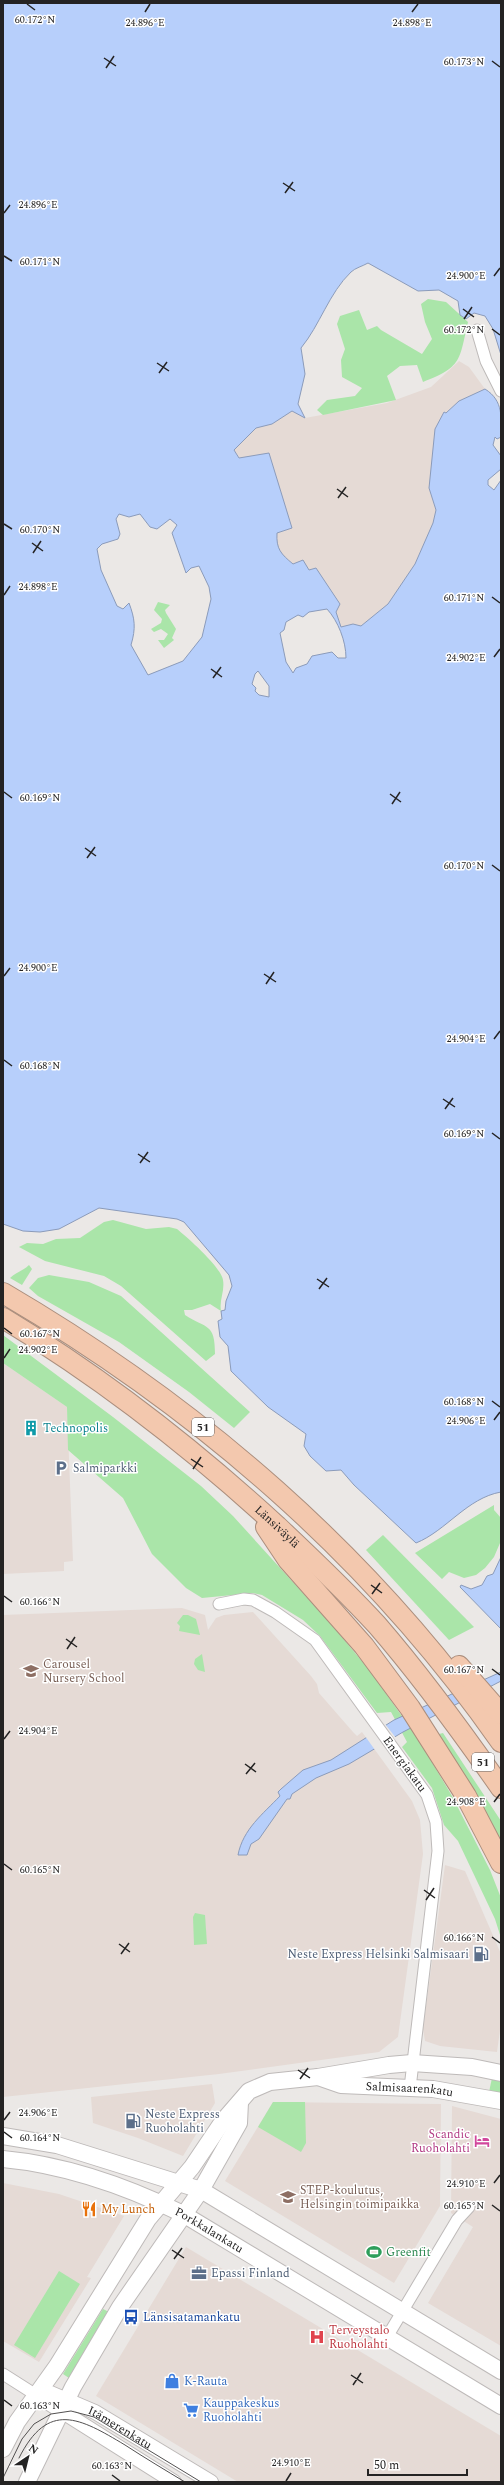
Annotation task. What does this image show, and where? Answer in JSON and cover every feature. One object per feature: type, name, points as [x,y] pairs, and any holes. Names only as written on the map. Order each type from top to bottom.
[{"type":"highway","name":"51","points":[[3,1293],[91,1346],[204,1428],[262,1477],[349,1558],[402,1614],[440,1660],[501,1742]]},
{"type":"highway","name":"Länsiväylä","points":[[3,1318],[132,1404],[246,1498],[331,1577],[377,1626],[425,1683],[501,1788]]},
{"type":"highway","points":[[246,1498],[288,1560],[364,1646],[410,1708],[466,1796],[501,1863]]},
{"type":"highway","points":[[349,1558],[427,1629],[501,1714]]},
{"type":"main road","name":"Salmisaarenkatu","points":[[179,2181],[202,2154],[222,2121],[249,2091],[261,2085],[382,2066],[412,2063],[472,2067],[501,2073]]},
{"type":"main road","name":"Salmisaarenkatu","points":[[318,2077],[340,2085],[433,2089],[501,2101]]},
{"type":"main road","points":[[27,2482],[74,2387],[120,2307],[201,2190],[239,2123],[240,2102]]},
{"type":"main road","points":[[3,2136],[57,2145],[179,2181],[201,2190],[501,2371]]},
{"type":"main road","name":"Porkkalankatu","points":[[3,2158],[59,2167],[128,2189],[183,2214],[501,2406]]},
{"type":"main road","points":[[3,2449],[33,2390],[98,2302],[148,2220],[179,2181]]},
{"type":"street","points":[[477,330],[486,361],[501,391]]},
{"type":"street","name":"Energiakatu","points":[[218,1604],[244,1599],[257,1602],[315,1640],[427,1795],[438,1834],[438,1852],[410,2088]]},
{"type":"street","points":[[387,2338],[457,2220],[470,2207]]},
{"type":"street","name":"Itämerenkatu","points":[[3,2374],[65,2407],[174,2482]]},
{"type":"street","name":"Itämerenkatu","points":[[65,2407],[102,2416],[211,2482]]},
{"type":"shaded area","points":[[459,361],[469,367],[485,389],[459,401],[446,413],[444,412],[441,419],[429,488],[436,510],[433,523],[415,564],[388,604],[361,626],[353,624],[341,627],[336,612],[340,603],[316,568],[309,570],[293,564],[280,553],[276,544],[277,533],[292,528],[234,450],[256,428],[272,424],[292,411],[305,418],[387,403],[431,387]]},
{"type":"shaded area","points":[[3,1363],[67,1407],[73,1561],[64,1562],[64,1571],[3,1574]]},
{"type":"shaded area","points":[[182,1608],[205,1615],[208,1630],[216,1618],[224,1615],[253,1612],[311,1676],[317,1684],[319,1693],[353,1732],[357,1736],[362,1732],[412,1801],[420,1820],[423,1854],[398,2037],[379,2052],[219,2074],[3,2097],[3,1615]]},
{"type":"shaded area","points":[[445,1865],[465,1871],[501,1954],[501,2023],[497,2052],[440,2046],[425,2041],[423,2029]]},
{"type":"shaded area","points":[[212,2084],[215,2103],[183,2156],[138,2138],[93,2123],[91,2097]]},
{"type":"shaded area","points":[[273,2102],[441,2104],[440,2206],[394,2283],[225,2181]]},
{"type":"shaded area","points":[[452,2106],[501,2119],[501,2346],[428,2303],[473,2227],[451,2213]]},
{"type":"shaded area","points":[[3,2183],[59,2194],[124,2216],[87,2277],[91,2278],[39,2362],[3,2341]]},
{"type":"shaded area","points":[[186,2247],[501,2436],[501,2482],[238,2482],[96,2396]]},
{"type":"green space","points":[[428,299],[446,302],[468,322],[463,346],[457,361],[452,367],[436,377],[423,382],[417,365],[400,366],[387,376],[396,400],[323,415],[317,410],[327,400],[355,396],[362,388],[342,377],[341,360],[345,349],[337,324],[340,316],[359,310],[367,330],[377,326],[381,330],[422,354],[432,339],[425,322],[421,304]]},
{"type":"green space","points":[[158,602],[170,605],[165,610],[176,629],[172,638],[174,640],[164,648],[158,640],[164,640],[168,634],[161,629],[154,632],[151,629],[161,623],[162,619],[154,610]]},
{"type":"green space","points":[[113,1220],[146,1229],[169,1227],[177,1229],[203,1253],[221,1274],[223,1280],[223,1292],[221,1311],[210,1304],[192,1310],[184,1310],[185,1315],[204,1325],[211,1332],[215,1344],[215,1354],[206,1361],[121,1286],[104,1276],[45,1261],[19,1247],[27,1243],[43,1244],[56,1239],[80,1238],[104,1222]]},
{"type":"green space","points":[[29,1265],[32,1269],[22,1285],[10,1278],[24,1269]]},
{"type":"green space","points":[[49,1275],[89,1282],[121,1296],[250,1412],[234,1428],[189,1392],[119,1342],[38,1296],[29,1288],[38,1278]]},
{"type":"green space","points":[[3,1335],[113,1417],[201,1486],[233,1516],[331,1624],[371,1672],[420,1742],[452,1796],[490,1870],[501,1898],[501,1938],[495,1919],[458,1841],[444,1825],[432,1788],[402,1747],[407,1742],[391,1712],[377,1713],[320,1636],[303,1620],[262,1595],[253,1593],[202,1598],[186,1588],[152,1554],[123,1498],[68,1450],[67,1407],[3,1363]]},
{"type":"green space","points":[[494,1505],[494,1510],[501,1518],[500,1543],[494,1557],[485,1568],[476,1575],[464,1578],[449,1572],[442,1579],[415,1553]]},
{"type":"green space","points":[[383,1535],[474,1627],[449,1640],[366,1550]]},
{"type":"green space","points":[[183,1615],[188,1615],[196,1619],[200,1635],[179,1631],[180,1626],[177,1623]]},
{"type":"green space","points":[[202,1654],[205,1672],[198,1670],[194,1664],[195,1659]]},
{"type":"green space","points":[[443,1733],[501,1821],[501,1843],[486,1813],[439,1734]]},
{"type":"green space","points":[[195,1913],[205,1915],[207,1944],[194,1945],[193,1917]]},
{"type":"green space","points":[[492,2078],[501,2080],[501,2095],[489,2092]]},
{"type":"green space","points":[[273,2102],[305,2102],[306,2143],[301,2152],[258,2127]]},
{"type":"green space","points":[[59,2271],[80,2284],[35,2358],[14,2345]]},
{"type":"green space","points":[[103,2309],[109,2312],[69,2378],[63,2374]]},
{"type":"water","points":[[3,3],[501,3],[501,355],[493,329],[485,316],[474,313],[466,319],[460,315],[458,301],[439,290],[418,291],[368,263],[357,268],[343,280],[308,339],[301,348],[305,374],[298,404],[305,418],[292,411],[272,424],[256,428],[234,450],[239,458],[269,453],[292,528],[277,533],[277,543],[280,551],[293,564],[303,560],[309,570],[316,568],[340,604],[336,612],[341,627],[353,624],[361,626],[388,604],[415,564],[433,523],[436,510],[429,488],[435,429],[444,412],[446,413],[459,401],[485,389],[496,399],[500,410],[501,437],[497,439],[495,437],[493,445],[501,456],[501,469],[488,480],[488,485],[494,490],[501,480],[501,1492],[489,1495],[478,1501],[427,1538],[416,1543],[354,1485],[341,1470],[326,1471],[310,1456],[304,1446],[306,1434],[268,1407],[231,1371],[228,1346],[220,1337],[218,1321],[222,1319],[221,1311],[225,1310],[226,1301],[232,1286],[229,1275],[184,1222],[177,1219],[99,1208],[59,1229],[40,1232],[23,1231],[3,1224]],"holes":[[[119,514],[129,517],[140,514],[150,527],[157,529],[170,519],[177,525],[172,533],[186,573],[191,568],[199,566],[209,587],[211,599],[202,637],[183,661],[148,675],[131,645],[134,634],[134,624],[133,614],[129,603],[123,609],[117,606],[101,570],[97,549],[102,544],[118,539],[120,534],[116,519]],[[327,609],[338,625],[345,645],[346,658],[338,658],[332,652],[312,656],[307,664],[296,668],[293,673],[286,662],[280,633],[284,630],[286,622],[298,615],[303,617],[309,612]],[[258,671],[269,686],[269,697],[259,695],[255,691],[256,688],[252,684],[255,674]]]},
{"type":"water","points":[[501,1557],[501,1629],[460,1587],[461,1585],[471,1589],[482,1585],[487,1576],[493,1574]]},
{"type":"water","points":[[501,1672],[501,1681],[403,1732],[349,1764],[316,1778],[292,1794],[290,1799],[287,1799],[259,1839],[251,1844],[247,1855],[238,1855],[244,1837],[254,1822],[280,1796],[278,1792],[303,1770],[331,1760],[394,1720]]},
{"type":"pier","points":[[385,1724],[396,1738],[375,1750],[365,1736]]},
{"type":"tram line","points":[[3,2478],[22,2439],[34,2424],[51,2414],[71,2411],[94,2417],[201,2482]]},
{"type":"tram line","points":[[19,2458],[30,2440],[41,2428],[53,2421],[66,2420],[79,2422],[94,2427],[185,2482]]},
{"type":"place","name":"Technopolis","points":[[31,1428]]},
{"type":"place","name":"Salmiparkki","points":[[61,1468]]},
{"type":"place","name":"Carousel Nursery School","points":[[31,1671]]},
{"type":"place","name":"Neste Express Helsinki Salmisaari","points":[[481,1954]]},
{"type":"place","name":"Neste Express Ruoholahti","points":[[133,2121]]},
{"type":"place","name":"Scandic Ruoholahti","points":[[482,2141]]},
{"type":"place","name":"STEP-koulutus, Helsingin toimipaikka","points":[[288,2197]]},
{"type":"place","name":"My Lunch","points":[[89,2209]]},
{"type":"place","name":"Greenfit","points":[[374,2252]]},
{"type":"place","name":"Epassi Finland","points":[[199,2273]]},
{"type":"place","name":"Länsisatamankatu","points":[[131,2317]]},
{"type":"place","name":"Terveystalo Ruoholahti","points":[[317,2337]]},
{"type":"place","name":"K-Rauta","points":[[172,2381]]},
{"type":"place","name":"Kauppakeskus Ruoholahti","points":[[191,2410]]}]
